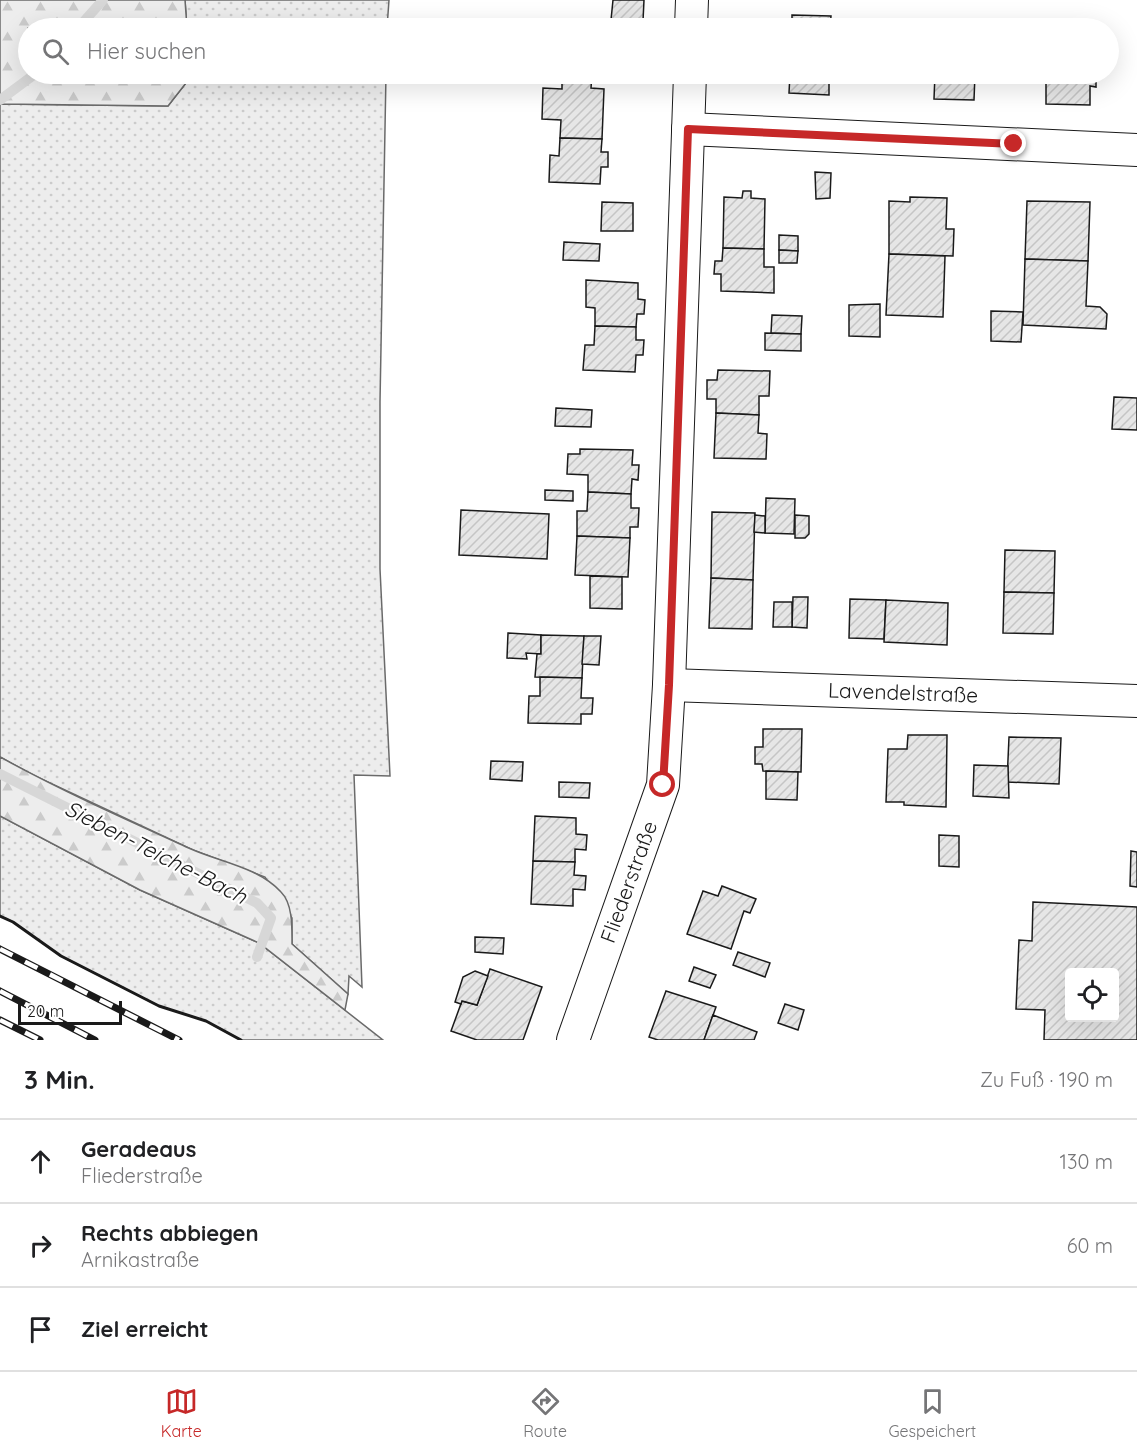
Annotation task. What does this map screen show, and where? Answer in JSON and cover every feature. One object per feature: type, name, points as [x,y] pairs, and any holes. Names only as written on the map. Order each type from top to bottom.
[{"type":"street","points":[[691,18],[692,0]]},
{"type":"street","name":"Fliederstraße","points":[[573,1040],[663,785],[669,685],[690,84]]},
{"type":"street","points":[[688,129],[1137,150]]},
{"type":"street","name":"Lavendelstraße","points":[[669,685],[1137,701]]},
{"type":"green space","points":[[0,0],[185,0],[186,18],[18,18],[18,84],[185,84],[168,106],[0,104]]},
{"type":"green space","points":[[185,0],[389,0],[388,18],[186,18]]},
{"type":"green space","points":[[185,84],[386,84],[380,402],[380,569],[390,776],[354,775],[362,987],[349,976],[348,994],[292,944],[292,918],[265,877],[193,850],[35,776],[0,757],[0,104],[168,106]]},
{"type":"green space","points":[[0,757],[119,816],[191,849],[250,871],[272,884],[288,903],[292,944],[348,994],[345,1010],[259,943],[140,890],[0,816]]},
{"type":"green space","points":[[0,816],[140,890],[259,943],[383,1040],[241,1040],[206,1021],[159,1006],[61,956],[13,922],[0,916]]},
{"type":"building","points":[[613,0],[644,0],[643,18],[611,18]]},
{"type":"building","points":[[792,15],[831,16],[831,18],[792,18]]},
{"type":"building","points":[[562,84],[591,84],[591,88],[604,89],[602,139],[560,138],[561,120],[542,119],[543,88],[562,89]]},
{"type":"building","points":[[789,84],[829,84],[829,95],[789,93]]},
{"type":"building","points":[[935,84],[975,84],[974,100],[934,99]]},
{"type":"building","points":[[1046,84],[1096,84],[1096,87],[1090,86],[1090,105],[1046,104]]},
{"type":"building","points":[[560,138],[602,139],[601,152],[608,152],[608,167],[601,167],[600,184],[549,182],[550,155],[559,156]]},
{"type":"building","points":[[815,172],[831,173],[830,198],[816,199]]},
{"type":"building","points":[[743,191],[751,191],[751,198],[765,199],[764,249],[723,248],[724,197],[742,198]]},
{"type":"building","points":[[910,197],[947,198],[946,229],[954,229],[953,256],[889,254],[889,201],[910,202]]},
{"type":"building","points":[[1027,201],[1090,202],[1088,261],[1025,259]]},
{"type":"building","points":[[602,202],[633,203],[633,231],[601,231]]},
{"type":"building","points":[[779,235],[798,236],[798,251],[779,250]]},
{"type":"building","points":[[564,242],[600,244],[599,261],[563,260]]},
{"type":"building","points":[[723,248],[764,249],[764,267],[774,267],[774,293],[721,291],[721,274],[714,274],[715,261],[722,261]]},
{"type":"building","points":[[779,250],[798,251],[797,263],[779,263]]},
{"type":"building","points":[[889,254],[945,256],[943,317],[886,315]]},
{"type":"building","points":[[1025,259],[1088,261],[1086,306],[1100,307],[1107,314],[1106,329],[1023,325]]},
{"type":"building","points":[[586,280],[638,283],[638,299],[645,300],[644,314],[637,314],[636,327],[595,326],[595,308],[586,307]]},
{"type":"building","points":[[880,304],[880,337],[849,336],[849,305]]},
{"type":"building","points":[[991,311],[1023,312],[1021,342],[991,341]]},
{"type":"building","points":[[772,315],[802,316],[801,334],[771,333]]},
{"type":"building","points":[[595,326],[636,327],[636,340],[644,340],[643,355],[636,355],[635,372],[583,370],[585,345],[594,345]]},
{"type":"building","points":[[765,333],[801,334],[801,351],[765,350]]},
{"type":"building","points":[[718,370],[770,371],[769,396],[759,396],[759,415],[716,413],[716,399],[707,399],[707,380],[717,380]]},
{"type":"building","points":[[1114,397],[1137,398],[1137,430],[1112,429]]},
{"type":"building","points":[[556,408],[592,410],[591,427],[555,426]]},
{"type":"building","points":[[716,413],[759,415],[758,433],[767,434],[766,459],[714,458]]},
{"type":"building","points":[[580,449],[633,450],[632,465],[639,465],[638,480],[632,479],[631,494],[588,492],[588,475],[567,474],[568,454],[580,454]]},
{"type":"building","points":[[545,490],[573,491],[573,501],[545,500]]},
{"type":"building","points":[[588,492],[631,494],[631,508],[639,508],[638,527],[630,527],[630,538],[577,536],[577,511],[587,511]]},
{"type":"building","points":[[766,498],[795,499],[794,534],[765,533]]},
{"type":"building","points":[[461,510],[549,514],[547,559],[459,555]]},
{"type":"building","points":[[712,512],[755,513],[753,580],[711,578]]},
{"type":"building","points":[[755,515],[765,516],[765,533],[754,532]]},
{"type":"building","points":[[795,515],[809,516],[809,534],[805,538],[795,538]]},
{"type":"building","points":[[577,536],[630,538],[628,577],[575,575]]},
{"type":"building","points":[[1005,550],[1055,551],[1054,593],[1004,592]]},
{"type":"building","points":[[590,576],[622,577],[622,609],[590,608]]},
{"type":"building","points":[[711,578],[753,580],[752,629],[709,628]]},
{"type":"building","points":[[1004,592],[1054,593],[1053,634],[1003,633]]},
{"type":"building","points":[[793,597],[808,597],[807,628],[792,627]]},
{"type":"building","points":[[850,599],[886,600],[884,639],[849,638]]},
{"type":"building","points":[[886,600],[948,603],[947,645],[884,642]]},
{"type":"building","points":[[774,602],[792,602],[792,627],[773,627]]},
{"type":"building","points":[[508,633],[541,635],[541,654],[526,653],[527,659],[507,658]]},
{"type":"building","points":[[541,635],[584,636],[582,678],[535,677],[537,654],[541,654]]},
{"type":"building","points":[[584,636],[601,636],[599,665],[582,664]]},
{"type":"building","points":[[540,677],[582,678],[581,698],[593,698],[592,714],[581,714],[581,724],[528,723],[529,696],[540,696]]},
{"type":"building","points":[[763,729],[802,729],[801,772],[763,771],[762,764],[755,764],[755,747],[763,747]]},
{"type":"building","points":[[908,735],[947,735],[946,807],[886,802],[888,749],[907,749]]},
{"type":"building","points":[[1009,737],[1061,738],[1059,784],[1007,782]]},
{"type":"building","points":[[491,761],[523,762],[522,781],[490,779]]},
{"type":"building","points":[[974,765],[1008,766],[1009,798],[973,796]]},
{"type":"building","points":[[766,771],[798,772],[797,800],[766,799]]},
{"type":"building","points":[[559,782],[590,783],[589,798],[559,797]]},
{"type":"building","points":[[535,816],[576,818],[576,834],[587,835],[586,850],[575,849],[575,862],[533,861]]},
{"type":"building","points":[[939,835],[959,836],[959,867],[939,866]]},
{"type":"building","points":[[1131,851],[1137,852],[1137,887],[1130,886]]},
{"type":"building","points":[[533,861],[575,862],[574,875],[586,876],[585,890],[573,889],[573,906],[531,904]]},
{"type":"building","points":[[722,886],[756,899],[750,913],[744,911],[731,949],[687,934],[703,891],[718,896]]},
{"type":"building","points":[[1033,902],[1137,907],[1137,1040],[1044,1040],[1045,1010],[1016,1009],[1019,940],[1032,941]]},
{"type":"building","points":[[475,937],[504,938],[503,954],[475,952]]},
{"type":"building","points":[[738,952],[770,963],[765,977],[733,965]]},
{"type":"building","points":[[694,967],[716,975],[710,988],[689,981]]},
{"type":"building","points":[[490,969],[542,987],[523,1040],[477,1040],[451,1031],[462,1001],[477,1005]]},
{"type":"building","points":[[475,971],[488,976],[477,1005],[462,1001],[461,1004],[455,1002],[463,977]]},
{"type":"building","points":[[666,991],[716,1007],[704,1040],[658,1040],[649,1037]]},
{"type":"building","points":[[785,1004],[804,1010],[798,1030],[778,1023]]},
{"type":"building","points":[[713,1015],[757,1032],[754,1040],[704,1040]]},
{"type":"waterway","name":"Sieben-Teiche-Bach","points":[[87,18],[103,0]]},
{"type":"waterway","name":"Sieben-Teiche-Bach","points":[[0,100],[22,84]]},
{"type":"waterway","name":"Sieben-Teiche-Bach","points":[[0,774],[257,903],[271,918],[257,957]]},
{"type":"railway","points":[[0,949],[179,1040]]},
{"type":"railway","points":[[0,991],[95,1040]]},
{"type":"railway","points":[[0,1020],[40,1040]]},
{"type":"wall","points":[[0,916],[13,922],[61,956],[159,1006],[206,1021],[241,1040]]},
{"type":"route","points":[[663,785],[669,685],[688,129],[1014,144]]}]
